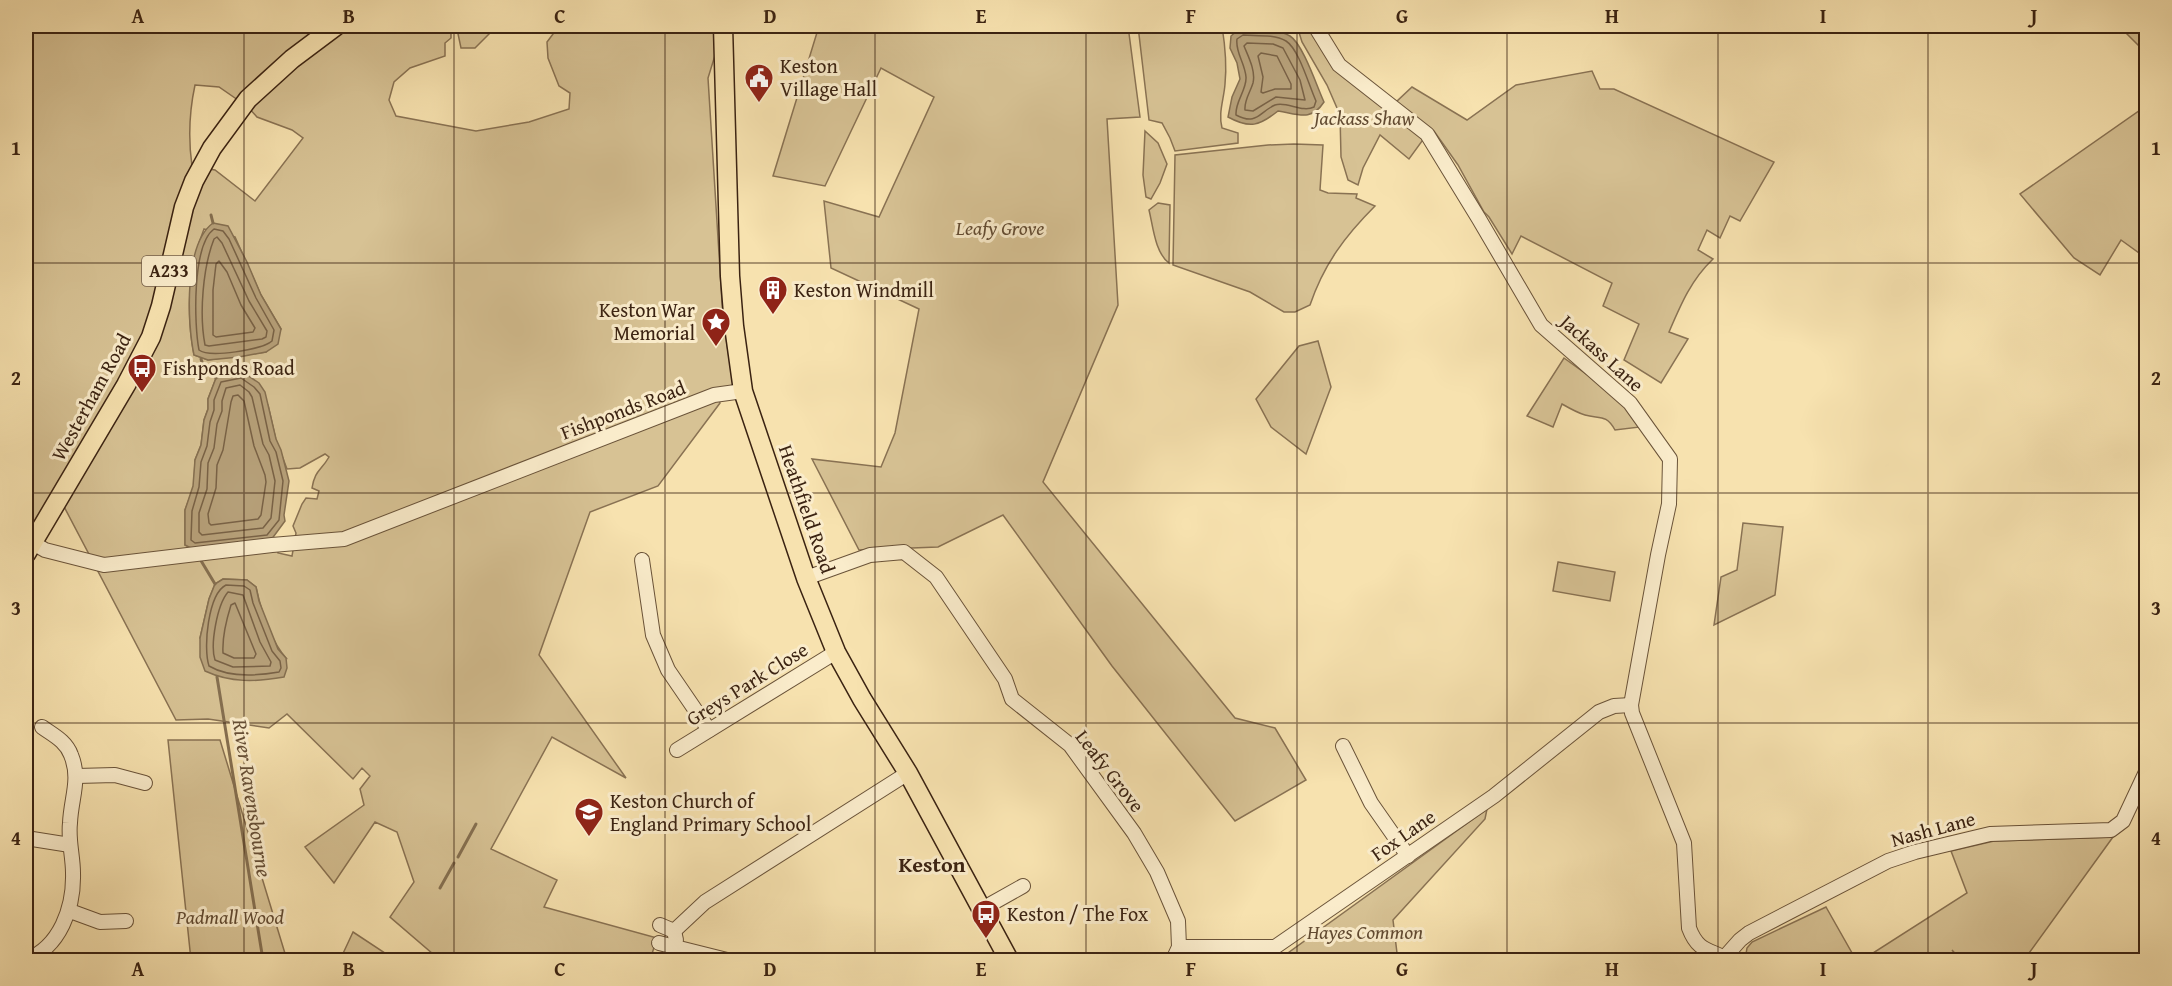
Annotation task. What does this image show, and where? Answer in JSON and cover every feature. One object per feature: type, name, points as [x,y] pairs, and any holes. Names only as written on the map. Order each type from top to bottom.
[{"type":"main road","name":"Westerham Road","points":[[29,549],[126,386],[151,337],[161,306],[184,207],[194,181],[213,148],[248,99],[292,58],[336,26]]},
{"type":"main road","name":"Heathfield Road","points":[[723,26],[730,276],[743,391],[807,578],[836,652],[908,773],[1009,960]]},
{"type":"street","name":"Jackass Lane","points":[[1315,26],[1339,65],[1427,134],[1541,325],[1630,403],[1670,459],[1670,504],[1658,555],[1631,705]]},
{"type":"street","name":"Fishponds Road","points":[[29,549],[45,550],[104,565],[344,539],[714,395],[743,391]]},
{"type":"street","name":"Leafy Grove","points":[[807,578],[870,555],[904,552],[936,577],[1005,679],[1012,699],[1070,745],[1134,833],[1157,872],[1178,921],[1179,947]]},
{"type":"street","points":[[642,560],[652,635],[668,670],[709,730]]},
{"type":"street","name":"Greys Park Close","points":[[677,750],[836,652]]},
{"type":"street","name":"Fox Lane","points":[[1179,947],[1275,946],[1494,796],[1599,712],[1614,706],[1631,705]]},
{"type":"street","points":[[1631,705],[1632,713],[1684,843],[1689,928],[1692,937],[1695,943],[1704,950],[1726,959]]},
{"type":"street","points":[[26,960],[32,958],[56,937],[70,911],[74,873],[69,824],[77,776],[68,748],[61,740],[42,727]]},
{"type":"street","points":[[1343,746],[1371,803],[1408,856]]},
{"type":"street","name":"Nash Lane","points":[[1726,959],[1734,946],[1749,933],[1888,861],[1990,834],[2111,830],[2123,821],[2146,772]]},
{"type":"street","points":[[674,931],[705,902],[908,773]]},
{"type":"street","points":[[77,776],[115,775],[145,783]]},
{"type":"street","points":[[26,838],[70,845]]},
{"type":"street","points":[[982,909],[1023,886]]},
{"type":"street","points":[[70,911],[100,922],[126,921]]},
{"type":"street","points":[[660,925],[674,931]]},
{"type":"street","points":[[674,931],[679,948]]},
{"type":"street","points":[[659,943],[727,960]]},
{"type":"street","points":[[1173,960],[1179,947]]},
{"type":"green space","points":[[26,26],[497,26],[475,48],[461,48],[457,29],[451,30],[451,38],[445,43],[445,56],[410,68],[394,82],[389,100],[396,116],[476,131],[529,122],[569,109],[570,93],[559,86],[548,58],[547,42],[559,26],[724,26],[708,78],[723,318],[733,384],[731,389],[717,392],[720,403],[658,486],[590,512],[539,655],[626,778],[552,737],[491,849],[557,880],[544,907],[657,938],[650,960],[440,960],[390,917],[414,882],[397,832],[375,822],[334,883],[305,847],[364,805],[360,789],[370,776],[362,768],[353,779],[287,714],[269,728],[208,719],[176,720],[60,499],[26,547]],"holes":[[[195,85],[219,87],[248,107],[257,117],[292,130],[303,138],[255,201],[215,170],[192,166],[190,116]],[[204,229],[235,237],[261,295],[281,329],[266,352],[208,360],[194,355],[189,307],[192,275]],[[216,378],[268,405],[276,440],[287,469],[300,468],[325,454],[329,457],[313,482],[312,488],[319,491],[317,499],[306,498],[293,526],[296,533],[292,556],[278,553],[278,550],[195,550],[185,545],[185,510],[194,486],[195,460],[201,445],[208,399]],[[223,579],[247,580],[256,587],[263,615],[271,634],[286,658],[200,638],[215,584]]]},
{"type":"green space","name":"Leafy Grove","points":[[819,26],[1128,26],[1140,117],[1107,119],[1118,305],[1043,482],[1235,718],[1275,728],[1306,780],[1235,821],[1112,666],[1003,515],[938,547],[859,550],[812,459],[881,467],[895,433],[919,309],[831,268],[824,201],[879,217],[934,97],[881,68],[825,186],[773,176]]},
{"type":"green space","points":[[1138,26],[1222,26],[1226,70],[1221,122],[1222,128],[1238,133],[1238,143],[1175,151],[1162,123],[1149,120]]},
{"type":"green space","name":"Jackass Shaw","points":[[1297,26],[1309,26],[1323,51],[1341,72],[1425,137],[1409,159],[1380,135],[1363,168],[1358,185],[1348,180],[1341,157],[1340,115],[1327,85],[1302,42]]},
{"type":"green space","points":[[2119,26],[2146,26],[2146,53]]},
{"type":"green space","points":[[1592,71],[1600,89],[1614,89],[1774,162],[1740,221],[1730,216],[1720,238],[1707,230],[1698,250],[1713,259],[1705,267],[1682,302],[1669,332],[1688,339],[1661,383],[1624,360],[1639,324],[1603,306],[1612,283],[1521,236],[1512,254],[1484,212],[1458,165],[1434,131],[1395,103],[1412,87],[1467,120],[1516,85]]},
{"type":"green space","points":[[2146,106],[2146,258],[2121,240],[2100,275],[2074,258],[2020,194]]},
{"type":"green space","points":[[1145,131],[1158,143],[1167,164],[1151,199],[1146,197],[1143,175]]},
{"type":"green space","points":[[1294,144],[1323,145],[1320,190],[1328,193],[1357,194],[1356,198],[1375,206],[1336,251],[1310,305],[1295,312],[1284,312],[1250,292],[1173,265],[1175,155]]},
{"type":"green space","points":[[1158,203],[1170,205],[1169,263],[1164,259],[1158,246],[1149,210]]},
{"type":"green space","points":[[1318,341],[1331,387],[1306,454],[1271,427],[1256,399],[1299,346]]},
{"type":"green space","points":[[1564,358],[1622,400],[1640,427],[1615,430],[1606,419],[1582,414],[1562,404],[1553,427],[1527,416]]},
{"type":"green space","points":[[1743,523],[1783,527],[1775,595],[1714,625],[1721,577],[1737,570]]},
{"type":"green space","points":[[1558,562],[1615,572],[1610,601],[1553,591]]},
{"type":"green space","name":"Padmall Wood","points":[[168,740],[220,740],[287,960],[191,960]]},
{"type":"green space","name":"Hayes Common","points":[[1487,809],[1485,819],[1393,920],[1397,953],[1401,960],[1208,960],[1235,955],[1285,955]]},
{"type":"green space","points":[[2113,837],[2024,960],[1961,960],[1952,950],[1960,960],[1862,960],[1967,893],[1951,851],[1994,841]]},
{"type":"green space","points":[[1826,907],[1856,960],[1745,960],[1747,948],[1752,942]]},
{"type":"green space","points":[[353,932],[385,953],[383,960],[340,960]]},
{"type":"water","points":[[1239,29],[1265,30],[1290,36],[1305,56],[1324,102],[1319,108],[1304,115],[1278,111],[1260,123],[1254,124],[1242,123],[1228,117],[1232,97],[1240,79],[1237,63],[1230,48],[1231,36]]},
{"type":"water","points":[[213,223],[228,226],[261,295],[281,329],[278,344],[266,352],[208,360],[194,355],[189,304],[192,265],[204,233]]},
{"type":"water","points":[[241,371],[259,383],[265,392],[289,481],[285,521],[271,540],[195,550],[185,545],[185,510],[193,486],[195,460],[201,445],[208,399],[216,378]]},
{"type":"water","points":[[223,579],[247,580],[256,587],[259,601],[278,649],[286,658],[287,668],[284,677],[244,680],[224,678],[205,671],[200,657],[200,638],[209,599],[215,584]]},
{"type":"waterway","points":[[211,215],[213,223]]},
{"type":"waterway","points":[[201,359],[203,365],[216,378]]},
{"type":"waterway","points":[[200,559],[215,584]]},
{"type":"waterway","name":"River Ravensbourne","points":[[217,677],[263,960]]},
{"type":"waterway","points":[[458,857],[476,824]]},
{"type":"waterway","points":[[440,888],[454,863]]},
{"type":"place","name":"Keston Village Hall","points":[[759,104]]},
{"type":"place","name":"Keston Windmill","points":[[773,316]]},
{"type":"place","name":"Keston War Memorial","points":[[716,348]]},
{"type":"place","name":"Fishponds Road","points":[[142,394]]},
{"type":"place","name":"Keston Church of England Primary School","points":[[589,838]]},
{"type":"place","name":"Keston / The Fox","points":[[986,940]]},
{"type":"district","name":"Keston","points":[[932,864]]}]
